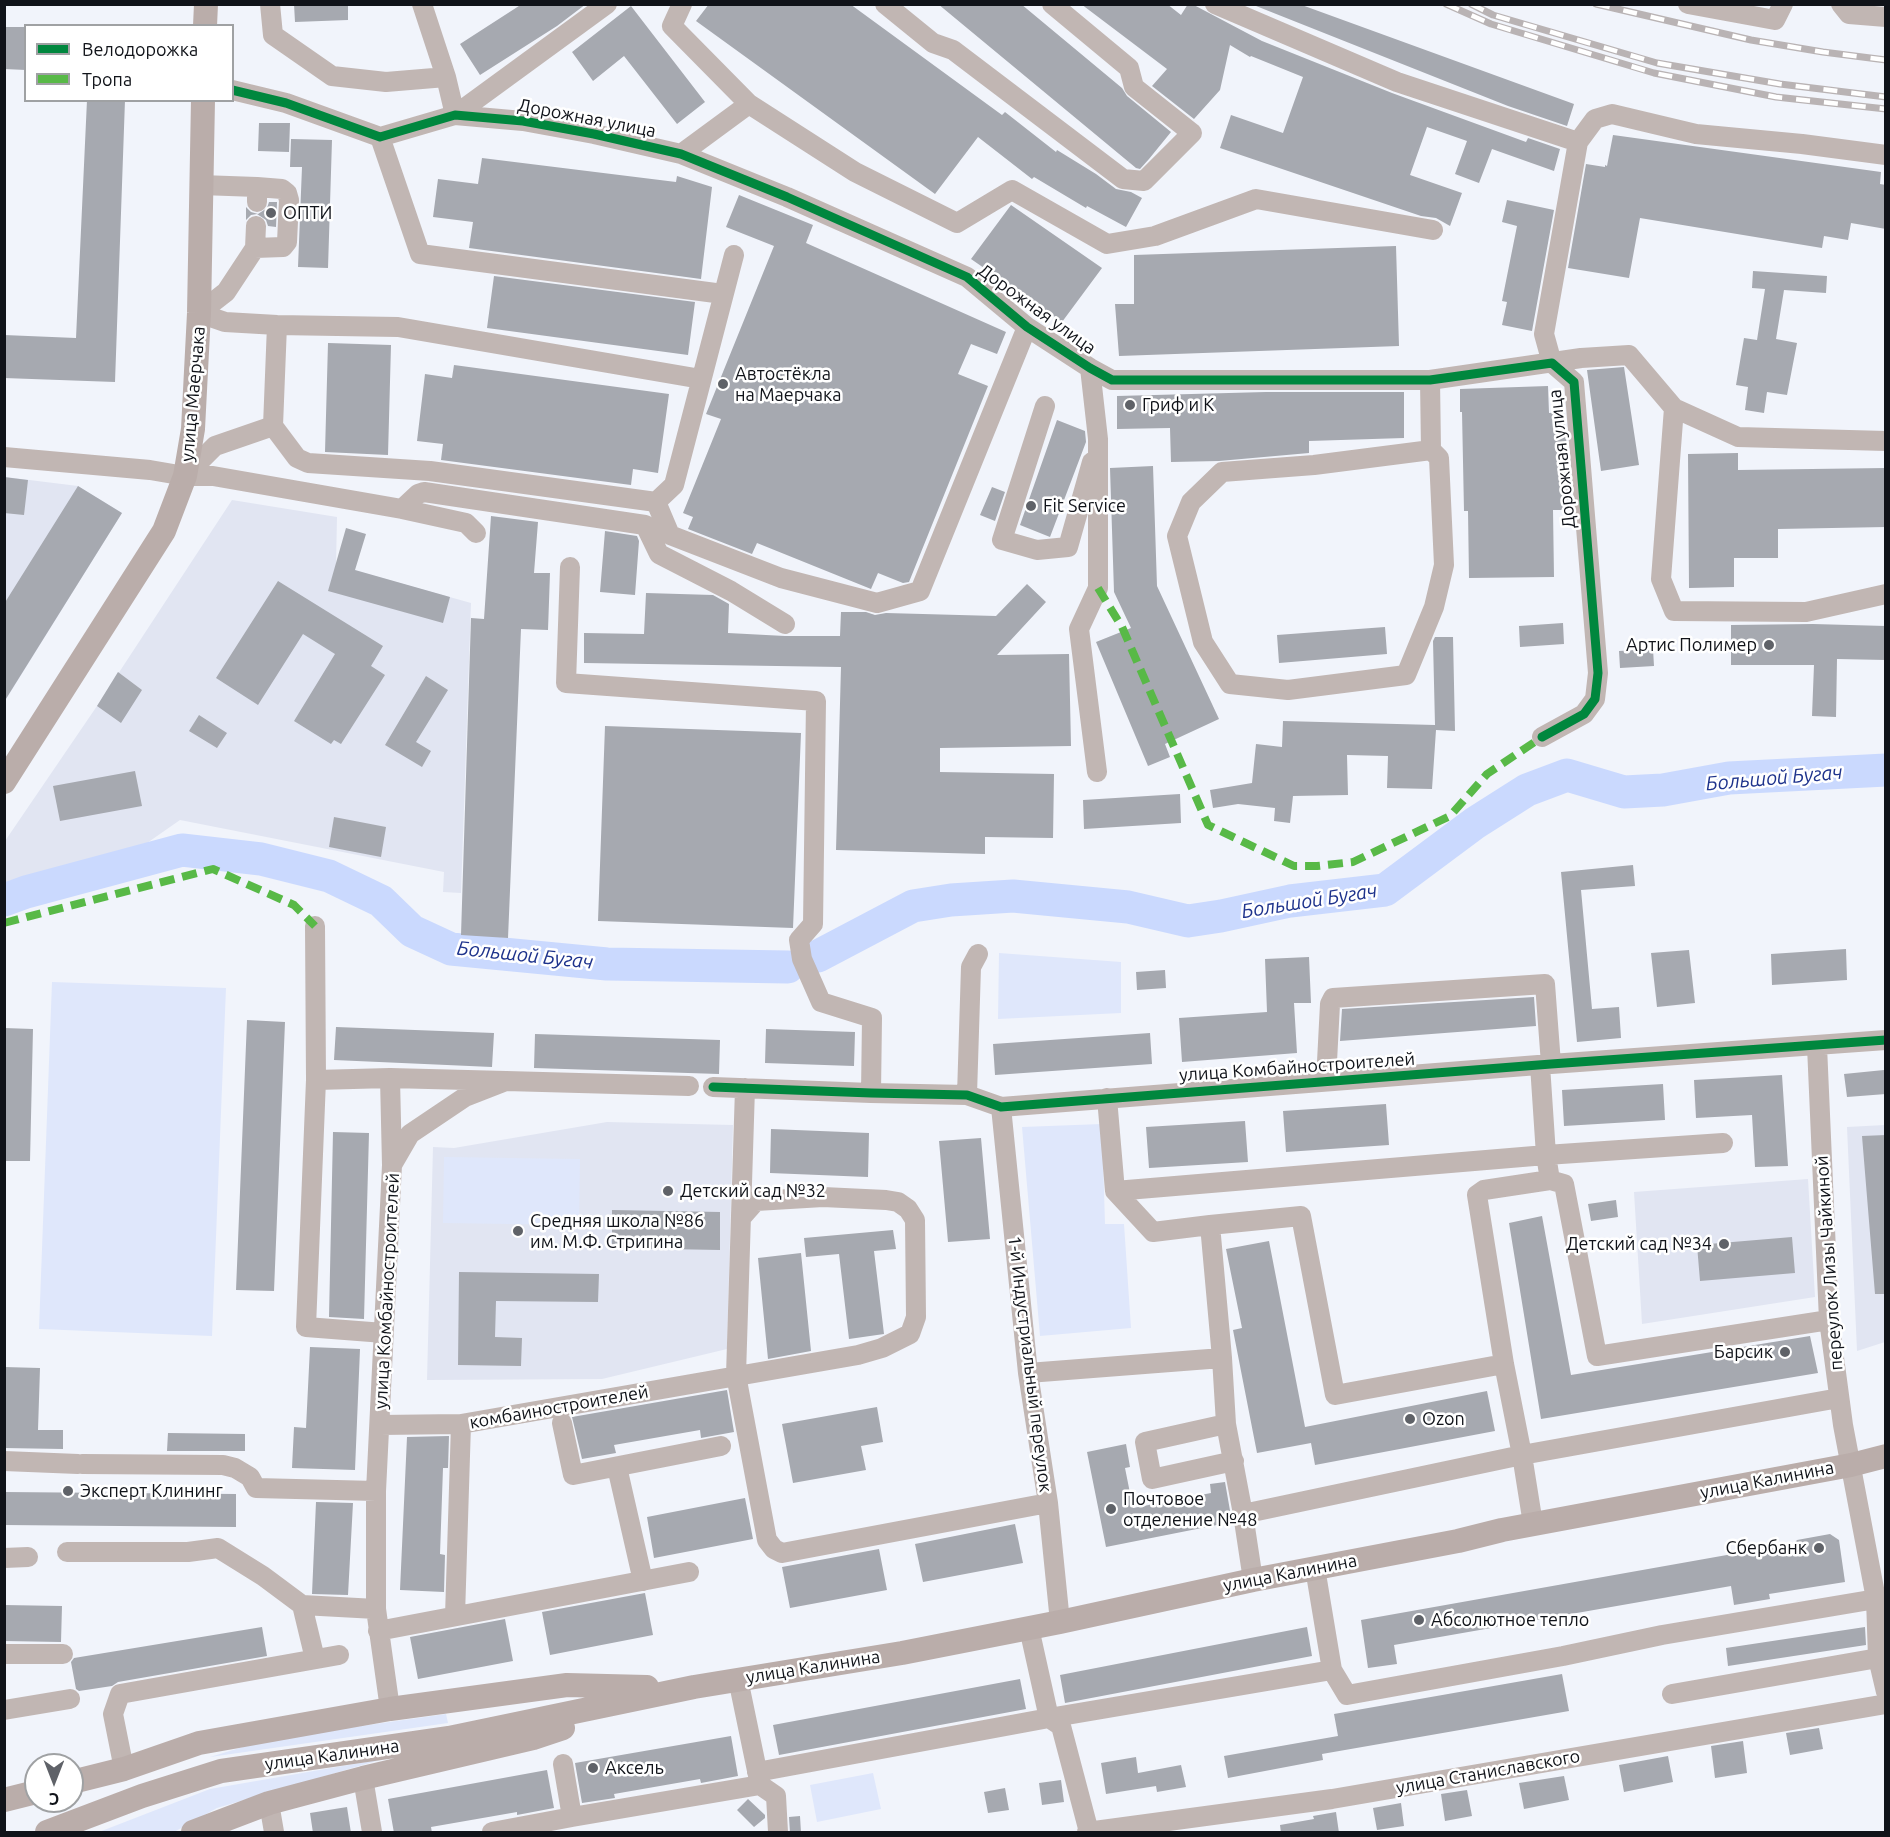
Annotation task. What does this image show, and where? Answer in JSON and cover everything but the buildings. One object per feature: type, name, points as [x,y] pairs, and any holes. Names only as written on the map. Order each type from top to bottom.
[{"type":"main road","points":[[205,24],[206,4]]},
{"type":"main road","name":"улица Маерчака","points":[[4,782],[164,531],[186,476],[193,429],[199,313],[203,102]]},
{"type":"main road","name":"улица Калинина","points":[[48,1833],[142,1796],[221,1771],[449,1738],[694,1687],[902,1653],[1533,1524],[1851,1465],[1886,1456]]},
{"type":"main road","name":"улица Калинина","points":[[84,1779],[124,1769],[199,1743],[390,1709],[567,1685],[694,1687]]},
{"type":"main road","name":"улица Калинина","points":[[193,1833],[269,1803],[532,1738],[694,1687]]},
{"type":"main road","points":[[4,1800],[24,1795]]},
{"type":"street","points":[[270,4],[273,35],[333,76],[386,82],[446,77]]},
{"type":"street","points":[[422,4],[446,77],[455,115],[607,4]]},
{"type":"street","points":[[682,4],[672,26],[749,104],[855,172],[957,223],[1012,190],[1107,244],[1155,236],[1256,199],[1433,230]]},
{"type":"street","points":[[885,4],[933,43],[953,50],[1123,179],[1144,181],[1192,133],[1134,87],[1129,68],[1052,4]]},
{"type":"street","points":[[1215,4],[1397,82],[1578,142]]},
{"type":"street","points":[[1688,4],[1775,20],[1783,4]]},
{"type":"street","points":[[1840,4],[1849,14],[1886,17]]},
{"type":"street","points":[[234,90],[286,103],[380,137],[420,254],[723,294]]},
{"type":"street","points":[[681,154],[749,104]]},
{"type":"street","name":"Дорожная улица","points":[[1542,737],[1584,714],[1595,699],[1598,673],[1574,382],[1552,363],[1544,334],[1578,142],[1595,118],[1612,114],[1696,135],[1802,144],[1886,155]]},
{"type":"street","name":"Дорожная улица","points":[[380,137],[455,115],[523,121],[681,154],[787,197],[967,277],[1027,327],[1112,380],[1430,380],[1552,363]]},
{"type":"street","points":[[201,185],[257,194],[282,189],[287,193],[289,200],[287,242],[284,247],[255,248]]},
{"type":"street","points":[[199,313],[226,292],[255,248],[256,226]]},
{"type":"street","points":[[656,502],[674,485],[734,255]]},
{"type":"street","points":[[199,313],[225,322],[398,327],[701,379]]},
{"type":"street","points":[[277,325],[273,426],[297,458],[308,463],[430,471],[656,502]]},
{"type":"street","points":[[656,502],[670,535],[781,578],[877,603],[920,591],[1027,327]]},
{"type":"street","points":[[1552,363],[1581,358],[1629,355],[1674,408],[1738,437],[1886,441]]},
{"type":"street","points":[[1090,368],[1098,439],[1098,588],[1079,629],[1096,772]]},
{"type":"street","points":[[1430,380],[1431,450],[1439,458],[1444,565],[1434,607],[1406,675],[1288,690],[1230,684],[1203,642],[1177,536],[1191,502],[1222,472],[1314,465],[1431,450]]},
{"type":"street","points":[[1045,406],[1002,540],[1037,550],[1068,547],[1098,439]]},
{"type":"street","points":[[1674,408],[1661,579],[1674,611],[1806,612],[1886,594]]},
{"type":"street","points":[[186,476],[215,446],[273,426]]},
{"type":"street","points":[[4,457],[150,470],[186,476],[213,476],[402,509],[466,523],[476,533]]},
{"type":"street","points":[[402,509],[418,494],[424,492],[645,525],[659,554],[731,591],[785,624]]},
{"type":"street","points":[[570,567],[566,683],[816,701],[813,924],[799,940],[802,959],[821,1002],[872,1018],[871,1094]]},
{"type":"street","points":[[315,926],[316,1080],[306,1328],[384,1333]]},
{"type":"street","points":[[967,1095],[971,967],[978,954]]},
{"type":"street","points":[[1326,1081],[1330,1004],[1333,998],[1545,984],[1546,1155],[1550,1180]]},
{"type":"street","name":"улица Комбайностроителей","points":[[713,1087],[871,1094],[967,1095],[1001,1107],[1886,1040]]},
{"type":"street","name":"переулок Лизы Чайкиной","points":[[1817,1046],[1829,1320],[1839,1398],[1851,1465],[1881,1600],[1878,1658],[1886,1692]]},
{"type":"street","points":[[316,1080],[390,1078],[506,1081]]},
{"type":"street","points":[[390,1078],[392,1165]]},
{"type":"street","name":"улица Комбайностроителей","points":[[390,1709],[376,1609],[376,1491],[392,1165],[410,1134],[465,1097],[506,1081],[689,1086]]},
{"type":"street","points":[[745,1088],[736,1375],[767,1540],[774,1549],[782,1553],[1048,1503]]},
{"type":"street","points":[[1107,1098],[1114,1191],[1153,1232],[1301,1216],[1335,1395],[1503,1364]]},
{"type":"street","name":"1-й Индустриальный переулок","points":[[1001,1107],[1028,1372],[1048,1503],[1060,1622]]},
{"type":"street","points":[[1114,1191],[1546,1155],[1723,1143]]},
{"type":"street","points":[[1533,1524],[1522,1455],[1503,1364],[1477,1195],[1484,1190],[1550,1180],[1564,1184],[1597,1356],[1829,1320]]},
{"type":"street","name":"комбаиностроителей","points":[[380,1425],[461,1424],[858,1355],[882,1348],[910,1334],[916,1317],[915,1220],[909,1209],[898,1202],[824,1197],[756,1201],[741,1218]]},
{"type":"street","points":[[1210,1226],[1226,1424],[1254,1580]]},
{"type":"street","points":[[1028,1372],[1222,1358]]},
{"type":"street","points":[[1243,1514],[1522,1455],[1839,1398]]},
{"type":"street","points":[[562,1423],[573,1475],[721,1446]]},
{"type":"street","points":[[455,1616],[461,1424]]},
{"type":"street","points":[[1226,1424],[1145,1442],[1152,1479],[1234,1461]]},
{"type":"street","points":[[4,1461],[223,1465],[235,1468],[250,1477],[256,1488],[376,1491]]},
{"type":"street","points":[[617,1467],[643,1581]]},
{"type":"street","points":[[67,1552],[188,1552],[218,1548],[263,1576],[302,1605],[376,1609]]},
{"type":"street","points":[[4,1558],[28,1557]]},
{"type":"street","points":[[1315,1568],[1332,1670],[1347,1695],[1563,1656],[1662,1635],[1881,1600]]},
{"type":"street","points":[[378,1630],[689,1572]]},
{"type":"street","points":[[1728,1635],[1840,1616],[1881,1600]]},
{"type":"street","points":[[302,1605],[315,1659]]},
{"type":"street","points":[[1029,1628],[1049,1718],[1061,1726],[1088,1832]]},
{"type":"street","points":[[4,1654],[63,1654]]},
{"type":"street","points":[[124,1769],[113,1714],[120,1694],[339,1655]]},
{"type":"street","points":[[1672,1694],[1878,1658]]},
{"type":"street","points":[[492,1833],[1049,1718],[1332,1670]]},
{"type":"street","points":[[738,1679],[758,1779],[776,1796],[778,1833]]},
{"type":"street","points":[[4,1710],[70,1699]]},
{"type":"street","name":"улица Станиславского","points":[[1088,1832],[1332,1799],[1886,1704]]},
{"type":"street","points":[[563,1764],[572,1817]]},
{"type":"street","points":[[363,1778],[372,1833]]},
{"type":"street","points":[[269,1803],[274,1833]]},
{"type":"shaded area","points":[[5,477],[78,486],[122,513],[5,701]]},
{"type":"shaded area","points":[[232,500],[337,517],[336,565],[471,603],[461,893],[443,892],[444,872],[180,820],[127,857],[5,890],[5,841]]},
{"type":"shaded area","points":[[999,953],[1121,962],[1121,1013],[998,1019]]},
{"type":"shaded area","points":[[52,982],[226,988],[212,1336],[39,1329]]},
{"type":"shaded area","points":[[607,1122],[733,1125],[727,1349],[602,1379],[427,1380],[433,1147],[454,1148]]},
{"type":"shaded area","points":[[1102,1124],[1105,1224],[1124,1224],[1131,1328],[1040,1336],[1022,1127]]},
{"type":"shaded area","points":[[1885,1125],[1885,1342],[1857,1351],[1847,1127]]},
{"type":"shaded area","points":[[444,1157],[580,1159],[579,1225],[443,1223]]},
{"type":"shaded area","name":"Детский сад №34","points":[[1808,1179],[1815,1297],[1642,1324],[1634,1192]]},
{"type":"shaded area","points":[[446,1714],[448,1723],[210,1757],[269,1739]]},
{"type":"shaded area","points":[[383,1759],[217,1808],[174,1832],[99,1832],[210,1789]]},
{"type":"shaded area","points":[[873,1773],[881,1809],[817,1822],[810,1785]]},
{"type":"waterway","name":"Большой Бугач","points":[[818,956],[913,906],[951,900],[1013,896],[1128,907],[1188,921],[1290,901],[1385,890],[1475,823],[1527,790],[1567,775],[1624,792],[1663,790],[1729,778],[1886,770]]},
{"type":"waterway","name":"Большой Бугач","points":[[4,900],[182,850],[261,859],[329,876],[381,901],[412,931],[451,949],[607,964],[788,967]]},
{"type":"railway","points":[[1446,4],[1491,24],[1654,73],[1776,97],[1886,109]]},
{"type":"railway","points":[[1471,4],[1493,15],[1657,63],[1780,84],[1886,97]]},
{"type":"railway","points":[[1596,4],[1751,40],[1886,60]]},
{"type":"marked path","points":[[1098,588],[1122,627],[1208,825],[1294,866],[1353,862],[1450,816],[1487,774],[1542,737]]},
{"type":"marked path","points":[[4,923],[213,869],[294,905],[315,926]]},
{"type":"cycle path","points":[[234,90],[286,103],[380,137],[455,115],[523,121],[681,154],[787,197],[967,277],[1027,327],[1112,380],[1430,380],[1552,363],[1574,382],[1598,673],[1595,699],[1584,714],[1542,737]]},
{"type":"cycle path","points":[[713,1087],[967,1095],[1001,1107],[1886,1040]]},
{"type":"place","name":"ОПТИ","points":[[271,213]]},
{"type":"place","name":"Автостёкла на Маерчака","points":[[723,384]]},
{"type":"place","name":"Гриф и К","points":[[1130,405]]},
{"type":"place","name":"Fit Service","points":[[1031,506]]},
{"type":"place","name":"Артис Полимер","points":[[1769,645]]},
{"type":"place","name":"Детский сад №32","points":[[668,1191]]},
{"type":"place","name":"Средняя школа №86 им. М.Ф. Стригина","points":[[518,1231]]},
{"type":"place","name":"Детский сад №34","points":[[1724,1244]]},
{"type":"place","name":"Барсик","points":[[1785,1352]]},
{"type":"place","name":"Ozon","points":[[1410,1419]]},
{"type":"place","name":"Эксперт Клининг","points":[[68,1491]]},
{"type":"place","name":"Почтовое отделение №48","points":[[1111,1509]]},
{"type":"place","name":"Сбербанк","points":[[1819,1548]]},
{"type":"place","name":"Абсолютное тепло","points":[[1419,1620]]},
{"type":"place","name":"Аксель","points":[[593,1768]]}]
